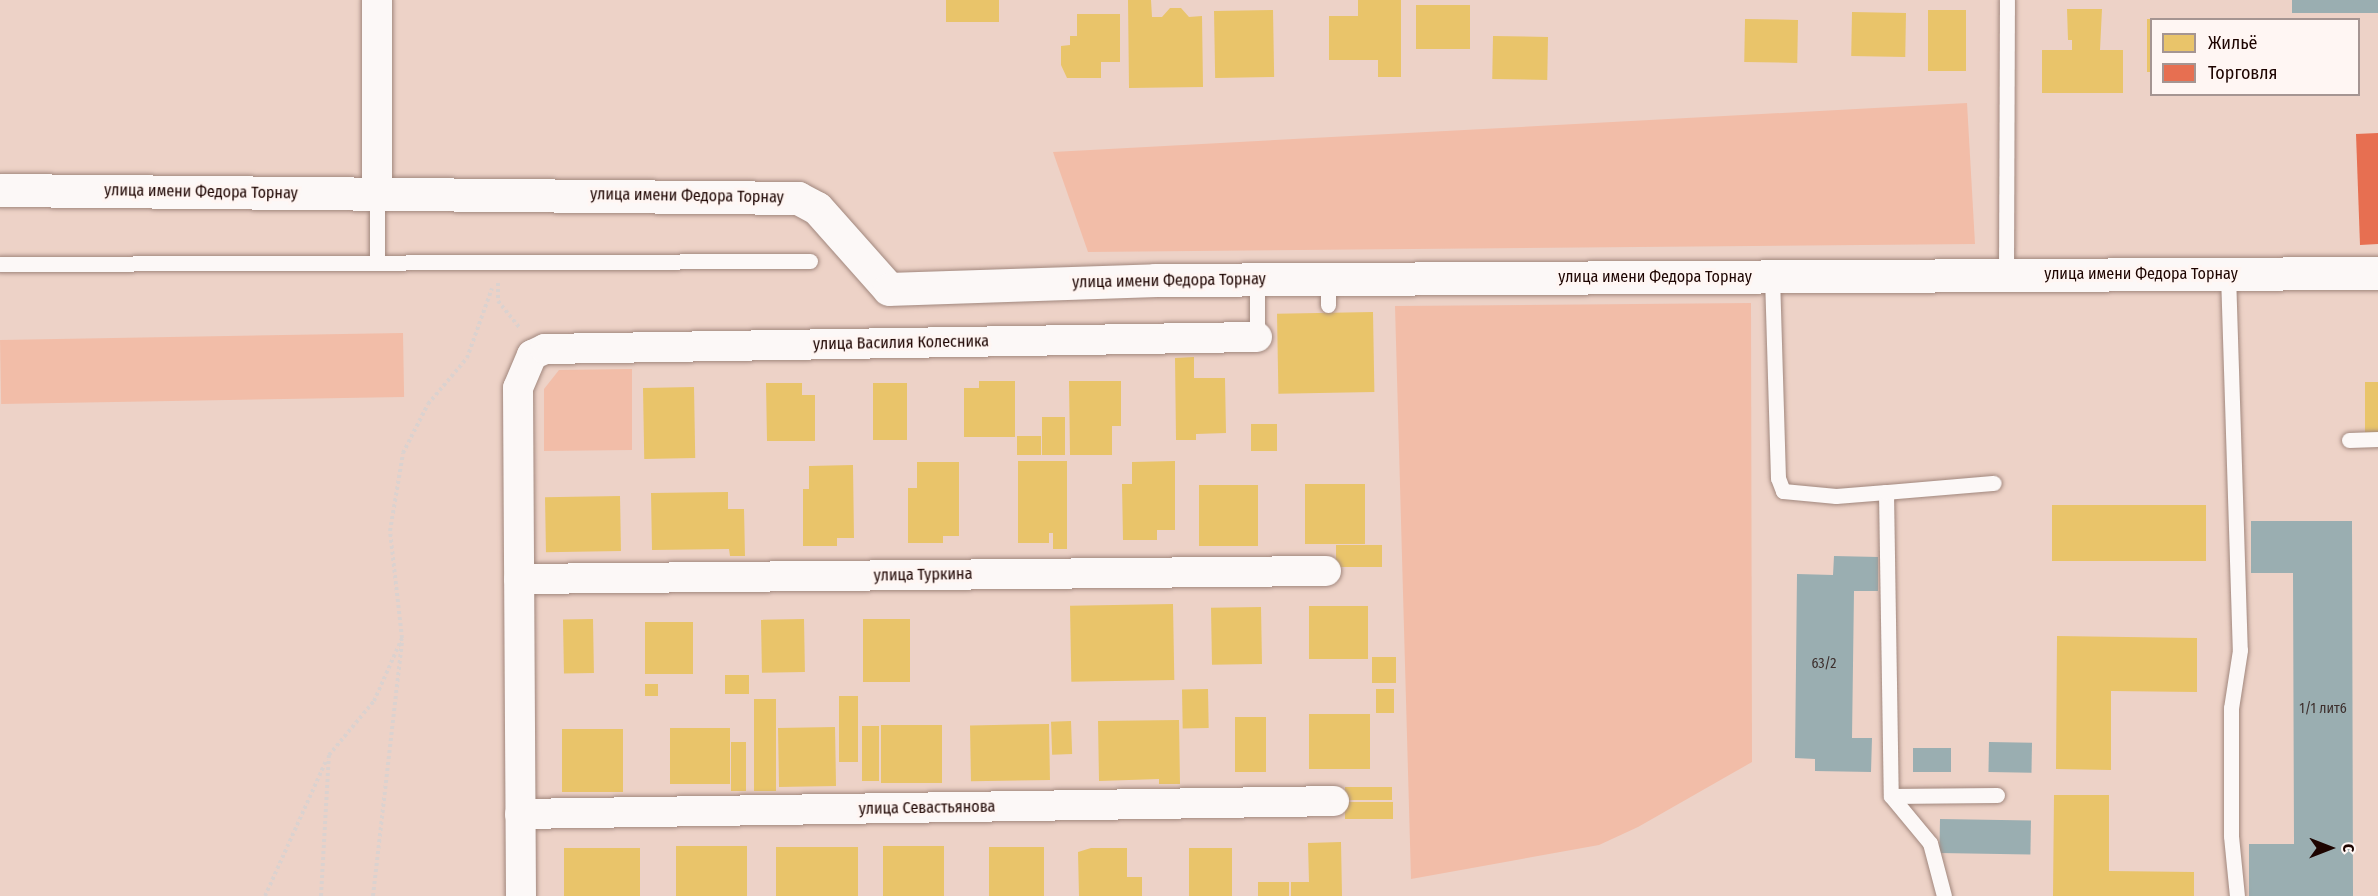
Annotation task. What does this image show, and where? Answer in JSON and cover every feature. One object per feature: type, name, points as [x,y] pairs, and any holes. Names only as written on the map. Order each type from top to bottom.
[{"type":"street","points":[[377,0],[377,194]]},
{"type":"street","name":"улица имени Федора Торнау","points":[[0,190],[798,198],[817,208],[889,289],[1257,280],[1328,292],[1772,276],[2378,273]]},
{"type":"street","name":"улица Василия Колесника","points":[[543,350],[1257,337]]},
{"type":"street","points":[[521,896],[518,388],[532,354],[543,350]]},
{"type":"street","name":"улица Туркина","points":[[519,579],[1326,571]]},
{"type":"street","name":"улица Севастьянова","points":[[520,814],[1334,801]]},
{"type":"lane","points":[[2006,275],[2007,0]]},
{"type":"lane","points":[[377,194],[377,263]]},
{"type":"lane","points":[[0,264],[810,261]]},
{"type":"lane","points":[[2228,274],[2240,650],[2231,708],[2231,836],[2237,896]]},
{"type":"lane","points":[[1772,276],[1778,478],[1783,491],[1836,496],[1994,483]]},
{"type":"lane","points":[[1257,280],[1257,337]]},
{"type":"lane","points":[[2349,440],[2378,439]]},
{"type":"lane","points":[[1886,492],[1891,796],[1930,843],[1944,896]]},
{"type":"lane","points":[[1891,796],[1997,795]]},
{"type":"path","points":[[498,262],[498,301],[543,350]]},
{"type":"path","points":[[373,896],[402,638],[390,531],[403,453],[428,404],[467,358],[492,288]]},
{"type":"path","points":[[265,896],[329,755],[374,700],[402,638]]},
{"type":"path","points":[[321,896],[329,755]]},
{"type":"shaded area","points":[[1967,103],[1975,244],[1088,252],[1053,152]]},
{"type":"shaded area","points":[[1751,303],[1752,762],[1638,827],[1599,845],[1411,879],[1395,306]]},
{"type":"shaded area","points":[[403,333],[404,397],[1,404],[0,340]]},
{"type":"shaded area","points":[[632,369],[632,450],[544,451],[544,389],[559,370]]},
{"type":"building: Жильё","points":[[946,0],[999,0],[999,22],[946,22]]},
{"type":"building: Жильё","points":[[1128,0],[1151,0],[1152,17],[1162,17],[1170,8],[1181,8],[1189,17],[1202,16],[1203,87],[1129,88]]},
{"type":"building: Жильё","points":[[1358,0],[1401,0],[1401,77],[1378,77],[1378,60],[1329,60],[1329,16],[1358,16]]},
{"type":"building: Жильё","points":[[1416,5],[1470,5],[1470,49],[1416,49]]},
{"type":"building: Жильё","points":[[2067,9],[2102,9],[2100,50],[2123,50],[2123,93],[2042,93],[2042,50],[2072,50],[2072,40],[2068,40]]},
{"type":"building: Жильё","points":[[1273,10],[1274,77],[1215,78],[1214,11]]},
{"type":"building: Жильё","points":[[1928,10],[1966,10],[1966,71],[1928,71]]},
{"type":"building: Жильё","points":[[1852,12],[1906,13],[1905,57],[1851,56]]},
{"type":"building: Жильё","points":[[1077,14],[1120,14],[1120,62],[1101,62],[1101,78],[1067,78],[1061,65],[1061,46],[1070,45],[1070,36],[1077,36]]},
{"type":"building: Жильё","points":[[1745,19],[1798,20],[1797,63],[1744,62]]},
{"type":"building: Жильё","points":[[2147,19],[2150,19],[2150,72],[2147,72]]},
{"type":"building: Жильё","points":[[1493,36],[1548,37],[1547,80],[1492,79]]},
{"type":"building: Жильё","points":[[1373,312],[1374,392],[1278,394],[1277,314]]},
{"type":"building: Жильё","points":[[1194,357],[1194,378],[1225,378],[1226,433],[1196,434],[1196,440],[1176,440],[1175,358]]},
{"type":"building: Жильё","points":[[979,381],[1015,381],[1015,437],[964,437],[964,388],[979,388]]},
{"type":"building: Жильё","points":[[1069,381],[1121,381],[1121,426],[1112,426],[1112,455],[1070,455]]},
{"type":"building: Жильё","points":[[2365,382],[2378,382],[2378,433],[2365,433]]},
{"type":"building: Жильё","points":[[766,383],[802,383],[802,395],[815,395],[815,441],[767,441]]},
{"type":"building: Жильё","points":[[873,383],[907,383],[907,440],[873,440]]},
{"type":"building: Жильё","points":[[694,387],[695,458],[644,459],[643,388]]},
{"type":"building: Жильё","points":[[1042,417],[1065,417],[1065,455],[1042,455]]},
{"type":"building: Жильё","points":[[1251,424],[1277,424],[1277,451],[1251,451]]},
{"type":"building: Жильё","points":[[1017,436],[1041,436],[1041,455],[1017,455]]},
{"type":"building: Жильё","points":[[1018,461],[1067,461],[1067,549],[1053,549],[1053,533],[1049,533],[1049,543],[1018,543]]},
{"type":"building: Жильё","points":[[1175,461],[1175,530],[1157,530],[1157,540],[1123,540],[1122,484],[1132,484],[1132,462]]},
{"type":"building: Жильё","points":[[917,462],[959,462],[959,536],[943,536],[943,543],[908,543],[908,488],[917,488]]},
{"type":"building: Жильё","points":[[853,465],[854,538],[837,538],[837,546],[803,546],[803,489],[809,489],[809,466]]},
{"type":"building: Жильё","points":[[1305,484],[1365,484],[1365,544],[1305,544]]},
{"type":"building: Жильё","points":[[1199,485],[1258,485],[1258,546],[1199,546]]},
{"type":"building: Жильё","points":[[728,492],[728,509],[744,509],[745,556],[730,556],[729,549],[652,550],[651,493]]},
{"type":"building: Жильё","points":[[620,496],[621,551],[546,552],[545,497]]},
{"type":"building: Жильё","points":[[2052,505],[2206,505],[2206,561],[2052,561]]},
{"type":"building: Жильё","points":[[1336,545],[1382,545],[1382,567],[1336,567]]},
{"type":"building: Жильё","points":[[1173,604],[1174,680],[1071,682],[1070,606]]},
{"type":"building: Жильё","points":[[1309,606],[1368,606],[1368,659],[1309,659]]},
{"type":"building: Жильё","points":[[1261,607],[1262,664],[1212,665],[1211,608]]},
{"type":"building: Жильё","points":[[593,619],[594,673],[564,674],[563,620]]},
{"type":"building: Жильё","points":[[804,619],[805,672],[762,673],[761,620]]},
{"type":"building: Жильё","points":[[863,619],[910,619],[910,682],[863,682]]},
{"type":"building: Жильё","points":[[645,622],[693,622],[693,674],[645,674]]},
{"type":"building: Жильё","points":[[2057,636],[2197,638],[2197,692],[2111,691],[2111,770],[2056,769]]},
{"type":"building: Жильё","points":[[1372,657],[1396,657],[1396,683],[1372,683]]},
{"type":"building: Жильё","points":[[725,675],[749,675],[749,694],[725,694]]},
{"type":"building: Жильё","points":[[645,684],[658,684],[658,696],[645,696]]},
{"type":"building: Жильё","points":[[1182,689],[1208,689],[1209,728],[1183,728]]},
{"type":"building: Жильё","points":[[1376,689],[1394,689],[1394,713],[1376,713]]},
{"type":"building: Жильё","points":[[839,696],[858,696],[858,762],[839,762]]},
{"type":"building: Жильё","points":[[754,699],[776,699],[776,791],[754,791]]},
{"type":"building: Жильё","points":[[1309,714],[1370,714],[1370,769],[1309,769]]},
{"type":"building: Жильё","points":[[1235,717],[1266,717],[1266,772],[1235,772]]},
{"type":"building: Жильё","points":[[1179,720],[1180,784],[1159,784],[1159,779],[1099,781],[1098,721]]},
{"type":"building: Жильё","points":[[1071,721],[1072,754],[1052,755],[1051,722]]},
{"type":"building: Жильё","points":[[1049,724],[1050,780],[971,781],[970,725]]},
{"type":"building: Жильё","points":[[881,725],[942,725],[942,783],[881,783]]},
{"type":"building: Жильё","points":[[862,726],[879,726],[879,781],[862,781]]},
{"type":"building: Жильё","points":[[835,727],[836,786],[779,787],[778,728]]},
{"type":"building: Жильё","points":[[670,728],[730,728],[730,784],[670,784]]},
{"type":"building: Жильё","points":[[562,729],[623,729],[623,792],[562,792]]},
{"type":"building: Жильё","points":[[731,742],[746,742],[746,791],[731,791]]},
{"type":"building: Жильё","points":[[1345,787],[1392,787],[1392,800],[1345,800]]},
{"type":"building: Жильё","points":[[2054,795],[2109,795],[2109,871],[2194,872],[2194,896],[2053,896]]},
{"type":"building: Жильё","points":[[1345,802],[1393,802],[1393,819],[1345,819]]},
{"type":"building: Жильё","points":[[1341,842],[1342,896],[1291,896],[1291,882],[1309,882],[1308,843]]},
{"type":"building: Жильё","points":[[676,846],[747,846],[747,896],[676,896]]},
{"type":"building: Жильё","points":[[883,846],[944,846],[944,896],[883,896]]},
{"type":"building: Жильё","points":[[776,847],[858,847],[858,896],[776,896]]},
{"type":"building: Жильё","points":[[989,847],[1044,847],[1044,896],[989,896]]},
{"type":"building: Жильё","points":[[564,848],[640,848],[640,896],[564,896]]},
{"type":"building: Жильё","points":[[1091,848],[1127,848],[1127,877],[1142,877],[1142,896],[1079,896],[1078,852]]},
{"type":"building: Жильё","points":[[1189,848],[1232,848],[1232,896],[1189,896]]},
{"type":"building: Жильё","points":[[1258,882],[1289,882],[1289,896],[1258,896]]},
{"type":"building: Торговля","points":[[2378,133],[2378,244],[2360,245],[2356,134]]},
{"type":"building: Прочее","points":[[2292,0],[2378,0],[2378,13],[2292,13]]},
{"type":"building: Прочее","points":[[2251,521],[2352,521],[2353,896],[2249,896],[2249,844],[2294,844],[2293,573],[2251,573]]},
{"type":"building: Прочее","points":[[1834,556],[1878,557],[1878,591],[1854,591],[1852,738],[1872,738],[1871,772],[1815,771],[1815,759],[1795,758],[1797,574],[1833,575]]},
{"type":"building: Прочее","points":[[1989,742],[2032,743],[2031,773],[1988,772]]},
{"type":"building: Прочее","points":[[1913,748],[1951,748],[1951,772],[1913,772]]},
{"type":"building: Прочее","points":[[1940,819],[2031,821],[2030,855],[1939,853]]}]
